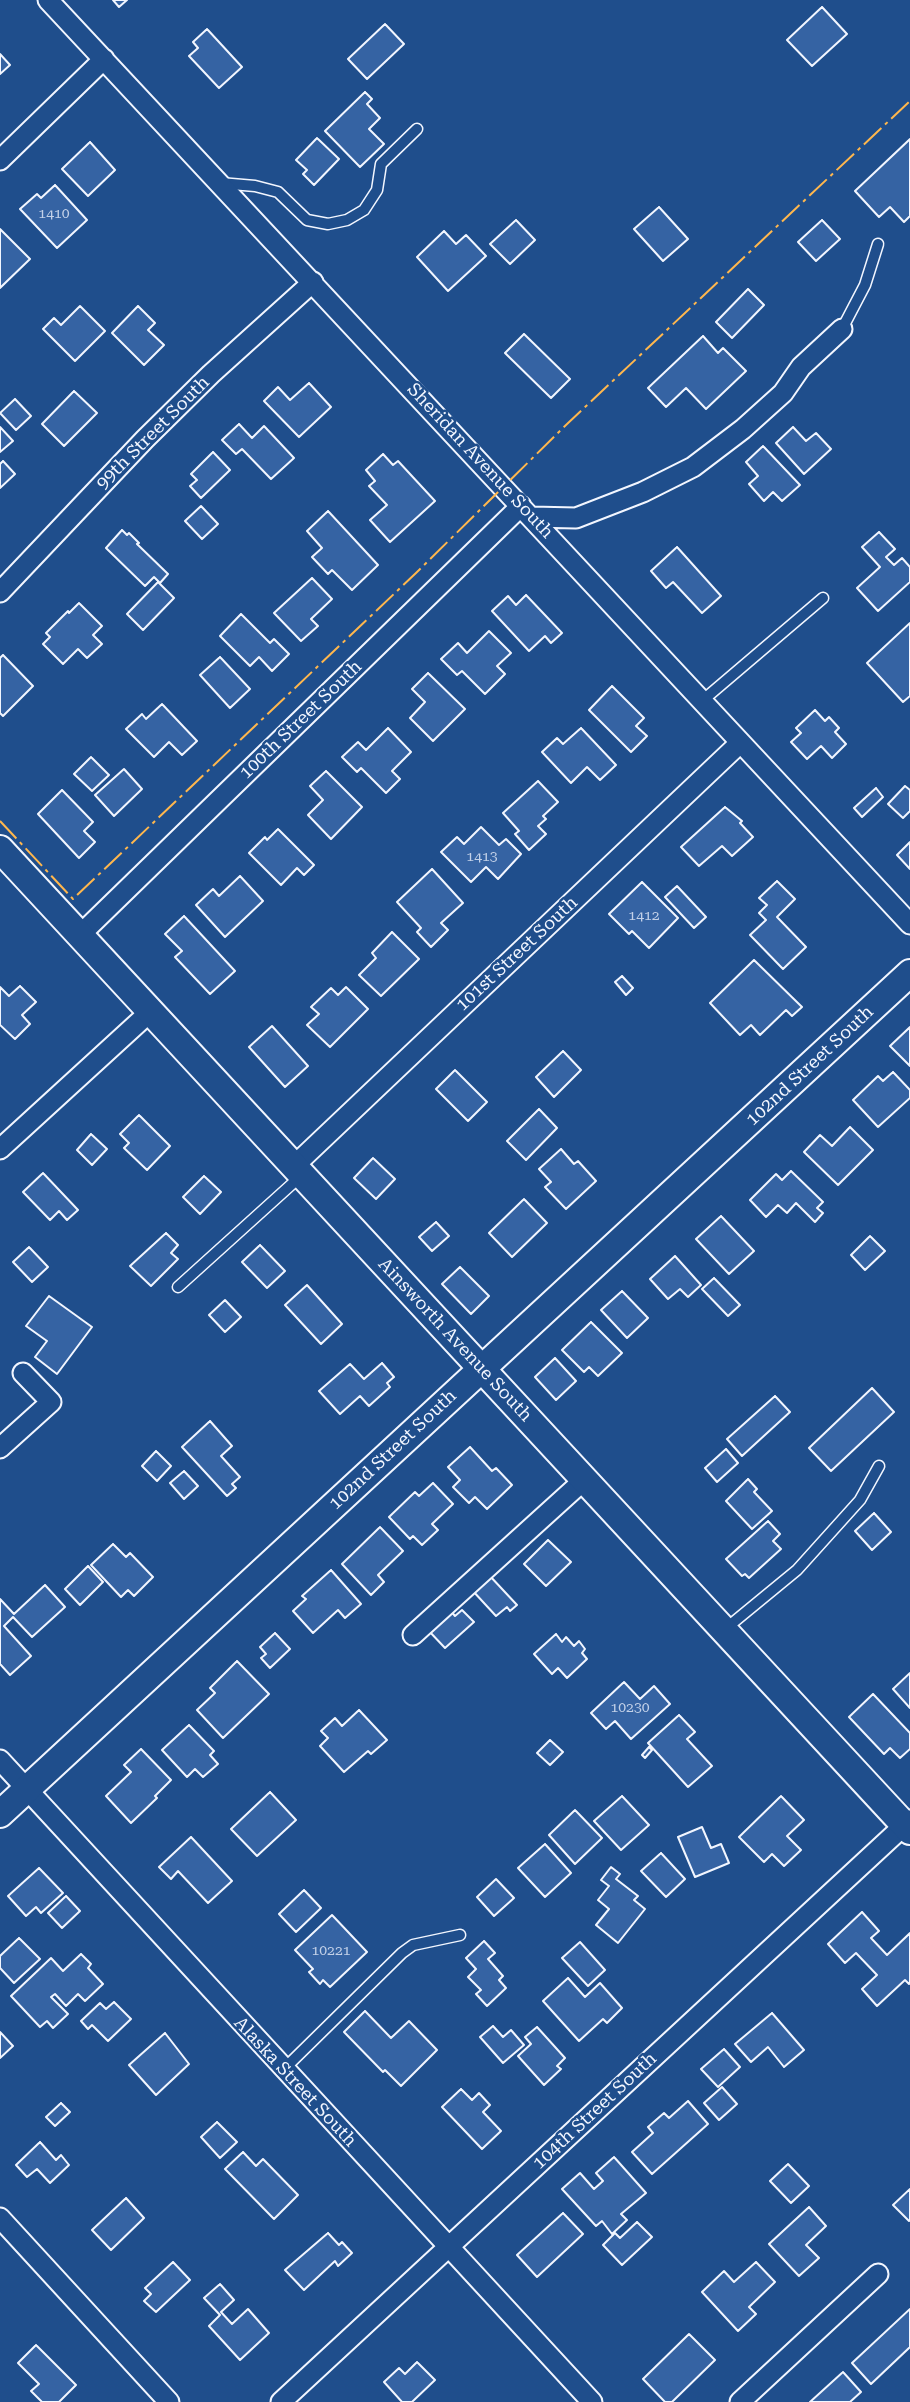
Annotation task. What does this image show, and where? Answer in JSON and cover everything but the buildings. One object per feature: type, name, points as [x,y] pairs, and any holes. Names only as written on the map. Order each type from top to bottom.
[{"type":"street","name":"Sheridan Avenue South","points":[[48,0],[910,924]]},
{"type":"street","points":[[0,160],[104,59]]},
{"type":"street","name":"99th Street South","points":[[0,592],[154,430],[211,374],[313,282]]},
{"type":"street","points":[[526,511],[576,518],[643,492],[693,467],[743,429],[783,393],[801,367],[842,329]]},
{"type":"street","name":"100th Street South","points":[[80,934],[526,511]]},
{"type":"street","name":"101st Street South","points":[[298,1171],[740,743]]},
{"type":"street","name":"Ainsworth Avenue South","points":[[0,849],[723,1630],[908,1825]]},
{"type":"street","name":"102nd Street South","points":[[0,1814],[910,973]]},
{"type":"street","points":[[0,1149],[151,1011]]},
{"type":"street","points":[[0,1448],[51,1402],[23,1373]]},
{"type":"street","points":[[413,1635],[584,1480]]},
{"type":"street","name":"Alaska Street South","points":[[0,1760],[592,2402]]},
{"type":"street","name":"104th Street South","points":[[281,2402],[908,1825]]},
{"type":"street","points":[[0,2218],[169,2402]]},
{"type":"street","points":[[740,2402],[878,2274]]},
{"type":"lane","points":[[219,183],[255,186],[278,192],[307,220],[328,224],[347,220],[364,210],[377,190],[381,164],[417,129]]},
{"type":"lane","points":[[842,329],[865,285],[878,244]]},
{"type":"lane","points":[[702,701],[823,598]]},
{"type":"lane","points":[[178,1287],[298,1171]]},
{"type":"lane","points":[[723,1630],[796,1570],[860,1500],[879,1466]]},
{"type":"lane","points":[[284,2069],[401,1953],[413,1945],[460,1935]]},
{"type":"power","points":[[0,821],[73,899],[416,573],[566,425],[910,101]]}]
